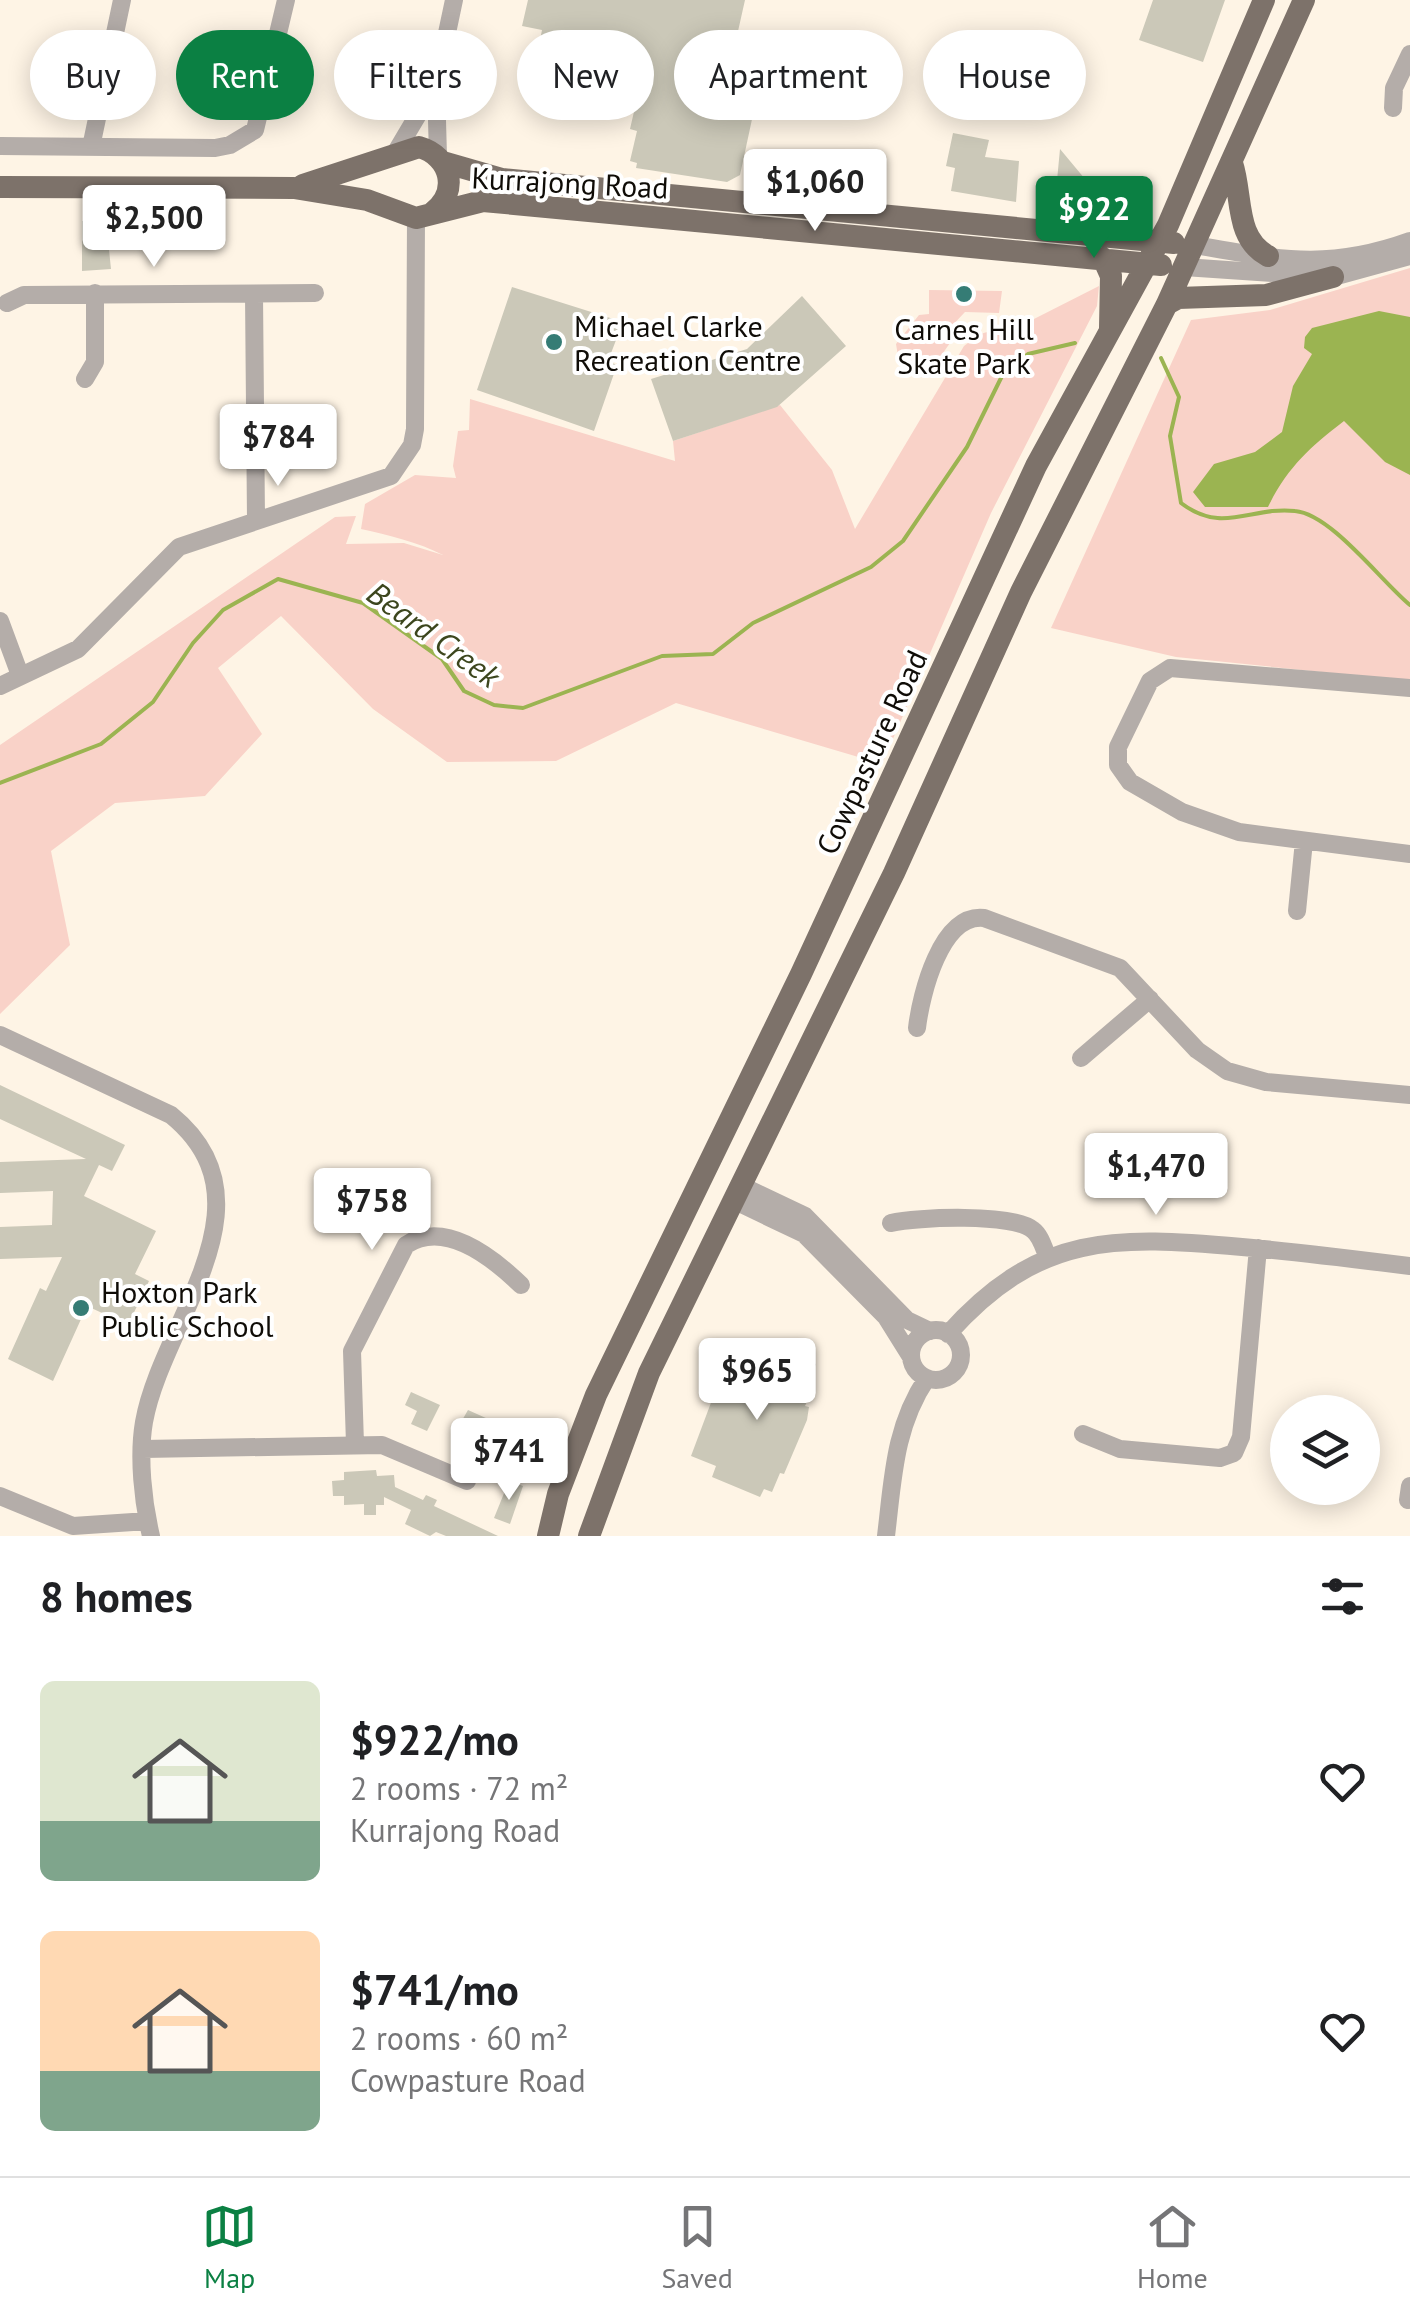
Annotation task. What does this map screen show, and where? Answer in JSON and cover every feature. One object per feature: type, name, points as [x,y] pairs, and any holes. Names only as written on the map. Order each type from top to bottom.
[{"type":"main road","name":"Cowpasture Road","points":[[548,1536],[596,1395],[800,974],[1036,466],[1160,242],[1264,0]]},
{"type":"main road","points":[[589,1536],[649,1373],[894,874],[1021,592],[1167,304],[1304,0]]},
{"type":"main road","points":[[294,188],[418,146],[441,159],[449,190],[424,215],[397,214],[386,205],[378,188],[391,156]]},
{"type":"main road","name":"Kurrajong Road","points":[[441,159],[502,179],[1194,245]]},
{"type":"main road","points":[[1232,163],[1240,184],[1244,230],[1250,247],[1268,256]]},
{"type":"main road","points":[[0,187],[294,188],[386,205]]},
{"type":"main road","name":"Kurrajong Road","points":[[424,215],[483,201],[1184,267]]},
{"type":"main road","points":[[1103,258],[1111,276],[1110,335]]},
{"type":"main road","points":[[1167,304],[1178,298],[1266,295],[1333,278]]},
{"type":"street","points":[[91,147],[122,0]]},
{"type":"street","points":[[0,146],[216,148],[246,138],[261,116],[286,0]]},
{"type":"street","points":[[448,30],[454,0]]},
{"type":"street","points":[[1393,108],[1394,88],[1410,54]]},
{"type":"street","points":[[391,156],[414,120]]},
{"type":"street","points":[[438,120],[441,159]]},
{"type":"street","points":[[0,686],[78,649],[180,546],[372,486],[391,476],[412,445],[424,215]]},
{"type":"street","points":[[1194,245],[1300,262],[1345,260],[1410,241]]},
{"type":"street","points":[[1184,267],[1333,278],[1410,256]]},
{"type":"street","points":[[85,379],[95,362],[95,293]]},
{"type":"street","points":[[7,303],[24,295],[314,293]]},
{"type":"street","points":[[254,294],[256,520]]},
{"type":"street","points":[[0,620],[20,676]]},
{"type":"street","points":[[1410,688],[1191,666],[1159,672],[1144,691],[1118,747],[1122,772],[1144,792],[1203,821],[1249,834],[1410,854]]},
{"type":"street","points":[[1298,911],[1304,842]]},
{"type":"street","points":[[917,1028],[923,990],[950,934],[959,922],[973,917],[1110,962],[1129,974],[1211,1062],[1246,1078],[1410,1095]]},
{"type":"street","points":[[1081,1058],[1150,998]]},
{"type":"street","points":[[0,1035],[171,1115],[188,1128],[210,1166],[217,1197],[215,1233],[144,1420],[150,1529],[72,1526],[0,1496]]},
{"type":"street","points":[[738,1193],[805,1216],[907,1320],[958,1345],[958,1366],[941,1380],[926,1378],[916,1370],[886,1317],[804,1234],[738,1193]]},
{"type":"street","points":[[890,1223],[930,1215],[1020,1224],[1036,1232],[1048,1258]]},
{"type":"street","points":[[354,1444],[352,1351],[406,1245],[432,1234],[451,1238],[497,1261],[521,1286]]},
{"type":"street","points":[[911,1357],[918,1338],[939,1333],[1002,1283],[1048,1258],[1122,1240],[1258,1248],[1410,1266]]},
{"type":"street","points":[[1084,1434],[1120,1449],[1220,1458],[1234,1453],[1241,1437],[1258,1248]]},
{"type":"street","points":[[886,1536],[896,1439],[910,1403],[926,1378]]},
{"type":"street","points":[[143,1449],[354,1444],[398,1448],[468,1481]]},
{"type":"shaded area","points":[[1410,268],[1410,681],[1176,657],[1051,628],[1191,320],[1270,310]]},
{"type":"shaded area","points":[[1099,286],[1097,306],[991,513],[882,764],[676,703],[556,761],[447,762],[373,709],[281,616],[218,668],[262,734],[205,796],[115,803],[51,851],[70,945],[0,1014],[0,745],[335,517],[356,516],[346,544],[404,543],[443,555],[361,529],[365,504],[415,475],[456,478],[453,466],[458,431],[469,430],[470,399],[675,461],[673,441],[780,405],[832,470],[855,529],[964,346],[980,334],[1032,320]]},
{"type":"shaded area","points":[[929,290],[1002,291],[999,313],[965,312],[948,330],[950,343],[931,370],[898,356],[896,344],[919,315],[929,314]]},
{"type":"shaded area","points":[[1379,311],[1410,317],[1410,475],[1385,462],[1344,421],[1300,459],[1268,507],[1205,507],[1193,492],[1214,464],[1255,452],[1282,432],[1293,386],[1312,354],[1304,348],[1305,337],[1312,328]]},
{"type":"building","points":[[528,0],[745,0],[738,30],[674,30],[674,120],[752,120],[740,175],[727,182],[636,168],[637,163],[630,161],[637,131],[630,129],[632,120],[654,120],[654,30],[542,30],[522,26]]},
{"type":"building","points":[[1153,0],[1225,0],[1203,62],[1139,40]]},
{"type":"building","points":[[953,133],[989,140],[985,157],[1019,161],[1016,202],[951,191],[955,168],[946,166]]},
{"type":"building","points":[[1060,149],[1105,203],[1104,216],[1054,212]]},
{"type":"building","points":[[82,221],[106,221],[111,269],[82,271]]},
{"type":"building","name":"Michael Clarke Recreation Centre","points":[[512,287],[623,322],[608,361],[617,365],[594,431],[477,390]]},
{"type":"building","points":[[802,296],[846,346],[777,407],[673,441],[651,379],[747,349]]},
{"type":"building","points":[[0,1085],[125,1145],[112,1171],[99,1165],[84,1196],[156,1231],[135,1274],[149,1281],[128,1325],[87,1306],[53,1381],[8,1359],[40,1288],[46,1291],[62,1257],[0,1259],[0,1227],[52,1225],[53,1191],[0,1193],[0,1162],[86,1159],[0,1119]]},
{"type":"building","points":[[773,1345],[816,1364],[807,1386],[813,1388],[805,1406],[809,1407],[807,1420],[784,1474],[780,1473],[772,1492],[764,1489],[760,1497],[712,1477],[716,1466],[691,1456],[715,1392],[720,1394],[730,1371],[751,1380],[757,1365],[763,1367]]},
{"type":"building","points":[[411,1392],[440,1405],[427,1431],[411,1424],[417,1411],[405,1405]]},
{"type":"building","points":[[468,1410],[497,1423],[485,1450],[453,1436]]},
{"type":"building","points":[[523,1430],[543,1437],[535,1460],[510,1453]]},
{"type":"building","points":[[376,1470],[377,1476],[394,1475],[395,1487],[423,1500],[426,1495],[437,1500],[434,1506],[498,1536],[446,1536],[436,1532],[430,1536],[405,1524],[411,1510],[384,1497],[384,1505],[376,1505],[376,1515],[364,1515],[364,1504],[344,1505],[344,1496],[333,1496],[332,1481],[344,1480],[344,1472]]},
{"type":"building","points":[[509,1481],[523,1486],[510,1524],[494,1518]]},
{"type":"waterway","name":"Beard Creek","points":[[0,783],[101,744],[153,702],[193,643],[223,610],[278,579],[363,603],[442,659],[464,691],[494,705],[523,708],[662,656],[713,654],[753,623],[871,567],[903,541],[967,447],[1002,376],[1028,354],[1075,343]]},
{"type":"waterway","name":"Beard Creek","points":[[1161,358],[1179,397],[1170,436],[1181,503],[1210,517],[1279,511],[1309,515],[1340,536],[1410,605]]},
{"type":"place","name":"Carnes Hill Skate Park","points":[[964,294]]},
{"type":"place","name":"Michael Clarke Recreation Centre","points":[[554,342]]},
{"type":"place","name":"Hoxton Park Public School","points":[[81,1308]]}]
